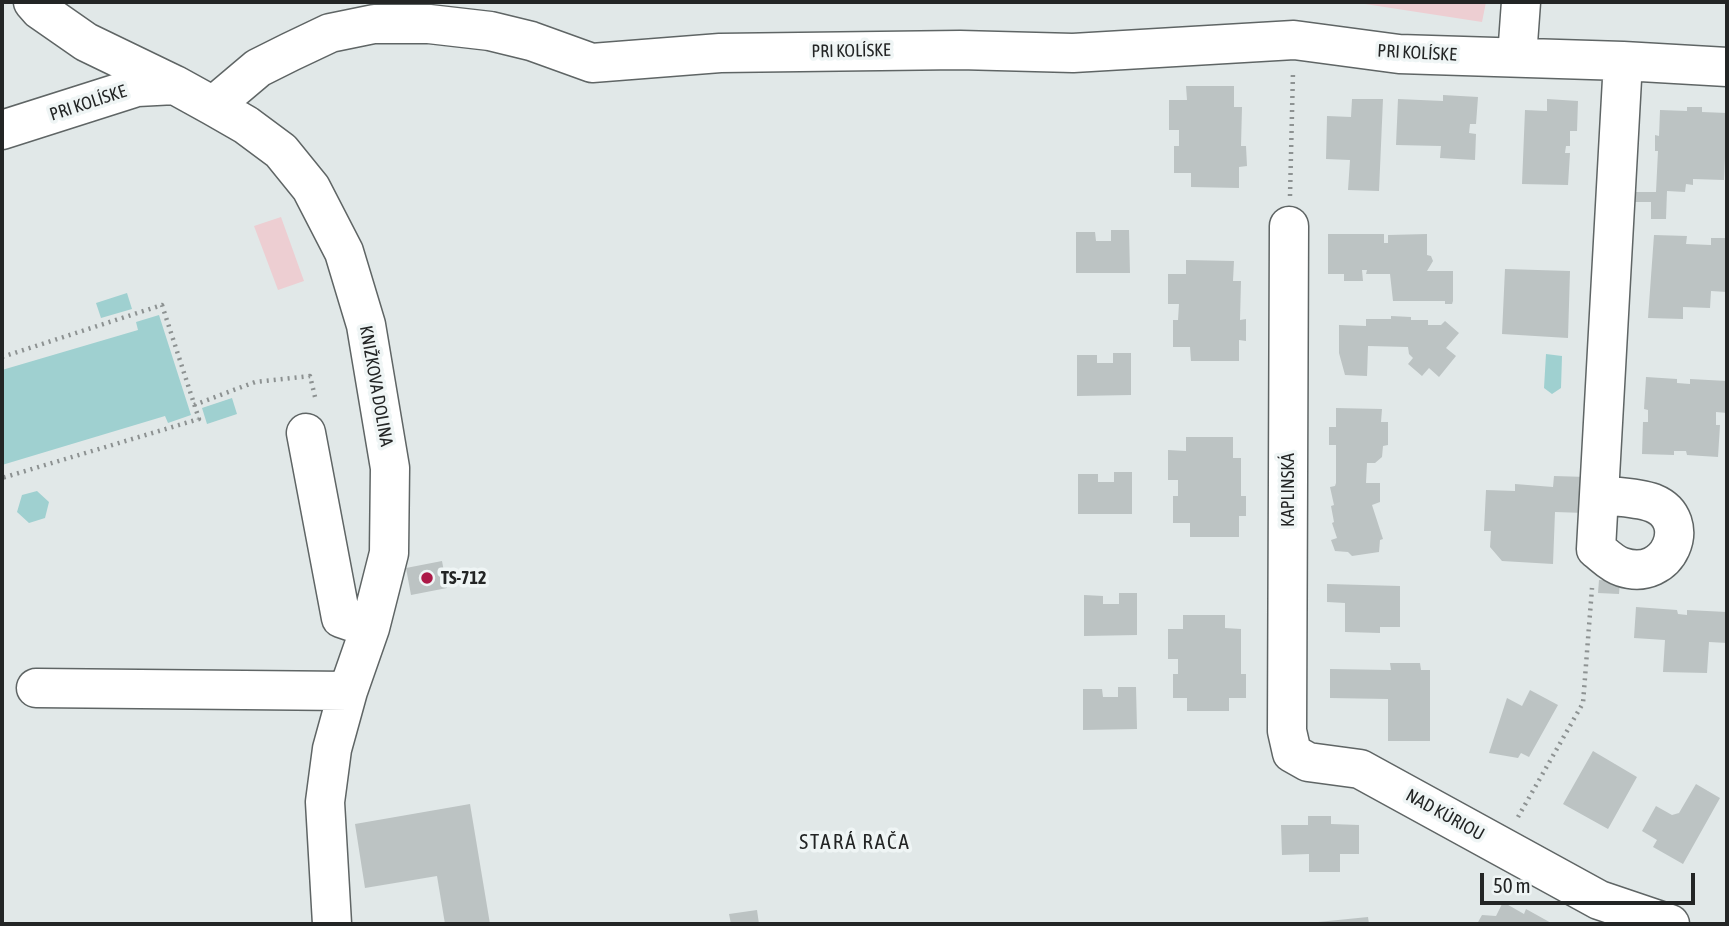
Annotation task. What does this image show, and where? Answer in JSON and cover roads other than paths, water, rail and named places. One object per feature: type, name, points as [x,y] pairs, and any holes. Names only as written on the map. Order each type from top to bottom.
[{"type":"street","name":"KNIŽKOVA DOLINA","points":[[33,2],[40,10],[86,42],[213,106],[246,125],[281,151],[311,188],[344,252],[366,325],[390,468],[389,552],[370,628],[348,691],[332,749],[339,799],[332,924]]},
{"type":"street","points":[[1517,57],[1521,2]]},
{"type":"street","name":"PRI KOLÍSKE","points":[[213,106],[258,68],[330,33],[374,24],[429,24],[490,31],[531,41],[592,63],[720,53],[960,50],[1073,52],[1294,40],[1399,54],[1727,67]]},
{"type":"street","points":[[1600,495],[1654,504],[1670,517],[1674,534],[1671,548],[1661,563],[1651,569],[1619,567],[1596,548],[1623,61]]},
{"type":"street","name":"PRI KOLÍSKE","points":[[2,130],[137,87],[175,85]]},
{"type":"street","name":"KAPLINSKÁ","points":[[1289,226],[1287,731],[1292,753]]},
{"type":"street","points":[[312,423],[341,618],[370,628]]},
{"type":"street","points":[[36,688],[348,691]]},
{"type":"street","name":"NAD KÚRIOU","points":[[1292,753],[1308,762],[1360,769],[1599,900],[1670,924]]},
{"type":"water","points":[[127,293],[132,309],[101,318],[96,303]]},
{"type":"water","points":[[159,315],[191,415],[168,423],[165,416],[2,465],[2,370],[138,330],[136,322]]},
{"type":"water","points":[[1546,354],[1562,356],[1561,388],[1552,394],[1544,388]]},
{"type":"water","points":[[232,398],[237,414],[207,424],[202,408]]},
{"type":"water","points":[[37,491],[49,502],[45,518],[29,523],[17,512],[22,495]]},
{"type":"place","name":"TS-712","points":[[427,578]]},
{"type":"district","name":"STARÁ RAČA","points":[[855,842]]}]
